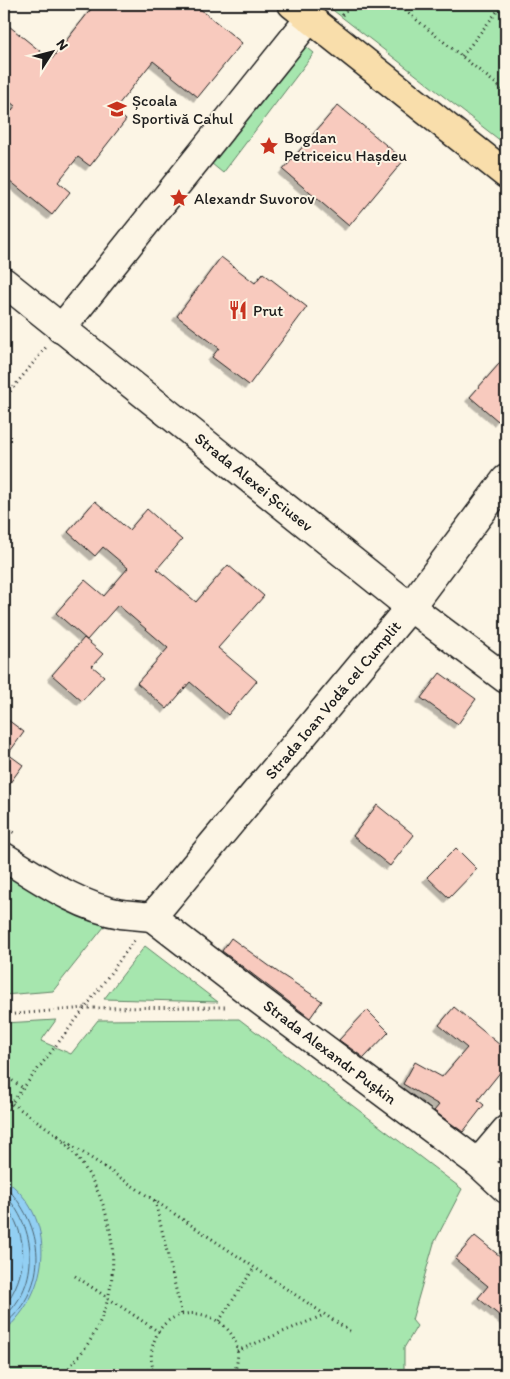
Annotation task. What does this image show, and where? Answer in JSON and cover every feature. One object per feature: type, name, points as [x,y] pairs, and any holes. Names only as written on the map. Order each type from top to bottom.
[{"type":"main road","points":[[301,11],[506,174]]},
{"type":"street","points":[[61,328],[301,11]]},
{"type":"street","name":"Strada Alexei Șciusev","points":[[4,282],[410,607],[506,679]]},
{"type":"street","name":"Strada Ioan Vodă cel Cumplit","points":[[152,917],[410,607],[506,479]]},
{"type":"street","points":[[4,857],[71,896],[120,914],[152,917]]},
{"type":"street","name":"Strada Alexandr Pușkin","points":[[152,917],[258,999],[478,1163],[506,1189]]},
{"type":"street","points":[[478,1163],[506,1130]]},
{"type":"path","points":[[396,4],[506,92]]},
{"type":"path","points":[[462,56],[503,4]]},
{"type":"path","points":[[4,399],[61,328]]},
{"type":"path","points":[[4,1113],[152,917]]},
{"type":"path","points":[[4,1015],[85,1008],[226,1007],[258,999]]},
{"type":"path","points":[[4,1075],[23,1088]]},
{"type":"path","points":[[4,1098],[351,1332]]},
{"type":"path","points":[[58,1136],[75,1153],[90,1173],[101,1195],[112,1243],[112,1268],[108,1298],[102,1316],[92,1338],[78,1358],[62,1375]]},
{"type":"path","points":[[156,1201],[182,1315]]},
{"type":"path","points":[[219,1321],[254,1268]]},
{"type":"path","points":[[75,1276],[159,1332]]},
{"type":"path","points":[[156,1375],[153,1370],[151,1354],[155,1338],[164,1325],[182,1315],[193,1313],[209,1315],[219,1321],[232,1336],[238,1351],[237,1367],[233,1375]]},
{"type":"path","points":[[238,1351],[324,1314]]},
{"type":"path","points":[[128,1375],[153,1370]]},
{"type":"green space","points":[[325,4],[506,4],[506,145]]},
{"type":"green space","points":[[303,44],[314,53],[223,173],[212,164]]},
{"type":"green space","points":[[4,861],[108,922],[53,991],[4,995]]},
{"type":"green space","points":[[145,946],[218,1002],[104,999]]},
{"type":"green space","points":[[239,1019],[462,1189],[434,1243],[412,1320],[417,1326],[404,1348],[404,1375],[4,1375],[4,1023],[56,1020],[41,1041],[71,1054],[98,1020]]},
{"type":"water","points":[[4,1179],[21,1195],[33,1213],[40,1233],[42,1254],[39,1276],[31,1296],[20,1315],[4,1331]]},
{"type":"building","points":[[95,4],[194,4],[242,43],[198,97],[153,61],[114,110],[126,120],[90,166],[78,157],[58,182],[70,192],[52,215],[4,176],[4,121],[15,106],[4,97],[4,22],[51,60]]},
{"type":"building","points":[[338,105],[404,160],[349,226],[283,170]]},
{"type":"building","points":[[221,257],[255,283],[263,273],[307,307],[249,385],[212,357],[219,348],[177,316]]},
{"type":"building","points":[[506,356],[506,411],[498,421],[470,397]]},
{"type":"building","points":[[95,501],[129,530],[147,509],[182,540],[157,569],[196,602],[228,565],[264,596],[218,648],[257,681],[228,715],[190,682],[167,709],[137,683],[168,648],[118,605],[87,640],[56,613],[85,580],[104,596],[128,568],[103,547],[95,556],[68,532]]},
{"type":"building","points":[[84,638],[103,654],[92,666],[104,676],[82,701],[52,675]]},
{"type":"building","points":[[440,673],[476,699],[458,724],[421,698]]},
{"type":"building","points":[[4,717],[24,732],[8,754],[23,765],[4,791]]},
{"type":"building","points":[[377,805],[414,835],[390,866],[353,836]]},
{"type":"building","points":[[456,848],[477,869],[449,898],[427,877]]},
{"type":"building","points":[[231,938],[322,1001],[310,1018],[222,951]]},
{"type":"building","points":[[454,1007],[506,1050],[506,1065],[478,1100],[484,1105],[463,1132],[434,1111],[439,1105],[403,1084],[415,1062],[442,1077],[467,1048],[439,1025]]},
{"type":"building","points":[[367,1010],[389,1032],[364,1058],[339,1040]]},
{"type":"building","points":[[475,1236],[506,1261],[506,1321],[478,1298],[488,1286],[455,1259]]},
{"type":"place","name":"Școala Sportivă Cahul","points":[[117,109]]},
{"type":"place","name":"Bogdan Petriceicu Hașdeu","points":[[269,146]]},
{"type":"place","name":"Alexandr Suvorov","points":[[179,198]]},
{"type":"place","name":"Prut","points":[[238,310]]}]
